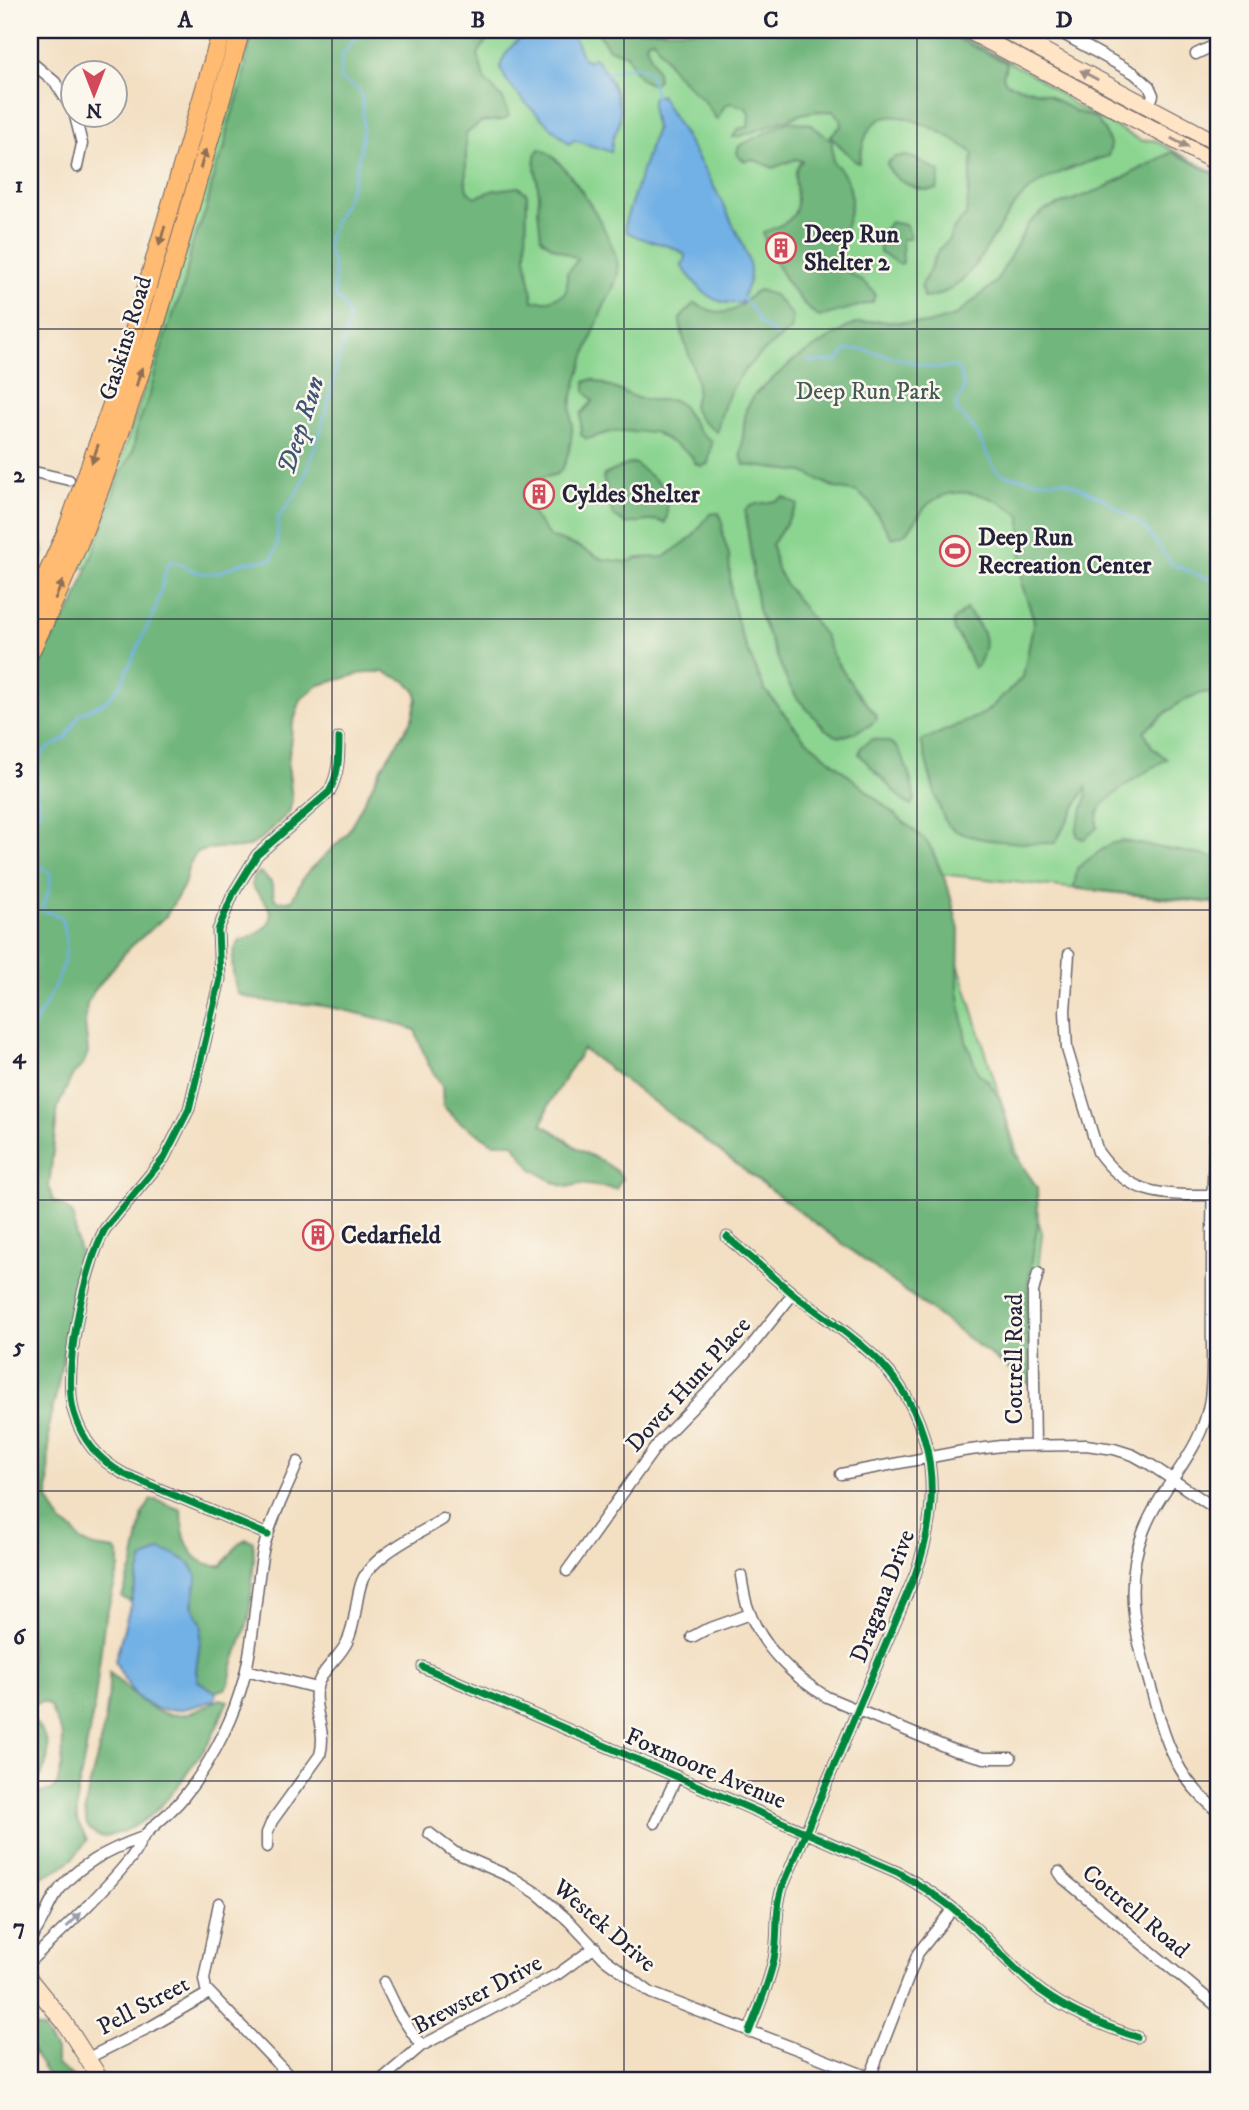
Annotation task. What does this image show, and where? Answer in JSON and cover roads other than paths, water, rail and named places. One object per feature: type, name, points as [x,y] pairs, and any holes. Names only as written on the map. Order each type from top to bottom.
[{"type":"main road","name":"Gaskins Road","points":[[30,612],[70,522],[115,396],[222,30]]},
{"type":"main road","name":"Gaskins Road","points":[[30,652],[74,557],[119,440],[241,30]]},
{"type":"main road","points":[[967,30],[1219,164]]},
{"type":"main road","points":[[1003,30],[1219,144]]},
{"type":"main road","points":[[30,1980],[64,2022],[101,2080]]},
{"type":"street","points":[[1056,30],[1142,79],[1153,94],[1149,107]]},
{"type":"street","points":[[1196,54],[1219,43]]},
{"type":"street","points":[[30,61],[55,82],[60,90]]},
{"type":"street","points":[[76,167],[82,144],[78,130]]},
{"type":"street","points":[[30,471],[69,480]]},
{"type":"street","points":[[268,1535],[124,1474],[105,1462],[88,1442],[74,1415],[72,1368],[79,1310],[98,1242],[105,1229],[164,1158],[178,1135],[192,1102],[220,979],[218,938],[222,916],[257,855],[328,792],[339,765],[340,738]]},
{"type":"street","points":[[1069,954],[1065,1011],[1067,1049],[1098,1152],[1108,1165],[1135,1186],[1150,1192],[1216,1195]]},
{"type":"street","points":[[1219,1091],[1213,1146],[1216,1195],[1210,1398],[1198,1441],[1143,1530],[1132,1573],[1132,1614],[1160,1718],[1175,1759],[1193,1788],[1219,1814]]},
{"type":"street","name":"Dragana Drive","points":[[727,1237],[793,1294],[862,1346],[893,1377],[914,1411],[929,1457],[932,1506],[925,1549],[777,1902],[772,1968],[749,2032]]},
{"type":"street","name":"Cottrell Road","points":[[1035,1446],[1033,1292],[1038,1273]]},
{"type":"street","name":"Dover Hunt Place","points":[[567,1571],[660,1441],[745,1354],[793,1294]]},
{"type":"street","points":[[841,1474],[1001,1446],[1086,1445],[1114,1449],[1151,1465],[1219,1511]]},
{"type":"street","points":[[30,1961],[84,1910],[134,1855],[144,1837],[181,1800],[215,1749],[237,1701],[246,1670],[254,1630],[259,1576],[268,1535],[298,1462]]},
{"type":"street","points":[[267,1847],[267,1833],[272,1821],[320,1755],[324,1743],[316,1697],[317,1688],[322,1676],[351,1635],[360,1586],[370,1567],[443,1519]]},
{"type":"street","points":[[741,1576],[750,1614],[766,1642],[791,1671],[813,1688],[857,1710],[953,1750],[984,1758],[1011,1758]]},
{"type":"street","points":[[692,1637],[750,1614]]},
{"type":"street","name":"Foxmoore Avenue","points":[[422,1667],[897,1871],[953,1909],[1043,1992],[1083,2016],[1137,2037]]},
{"type":"street","points":[[246,1670],[317,1688]]},
{"type":"street","points":[[655,1823],[677,1776]]},
{"type":"street","name":"Westek Drive","points":[[429,1833],[454,1852],[486,1864],[527,1886],[554,1906],[627,1976],[652,1993],[873,2079]]},
{"type":"street","points":[[30,1939],[66,1882],[84,1866],[122,1845],[144,1837]]},
{"type":"street","points":[[100,1857],[114,1876]]},
{"type":"street","name":"Cottrell Road","points":[[1059,1872],[1219,2008]]},
{"type":"street","name":"Pell Street","points":[[88,2058],[209,1993],[204,1979],[219,1903]]},
{"type":"street","points":[[873,2079],[918,1953],[953,1909]]},
{"type":"street","name":"Brewster Drive","points":[[381,2080],[421,2046],[558,1974],[595,1947]]},
{"type":"street","points":[[384,1982],[399,2013],[421,2046]]},
{"type":"street","points":[[209,1993],[293,2080]]},
{"type":"water","points":[[528,30],[571,30],[583,58],[589,61],[594,57],[604,71],[613,86],[620,110],[611,152],[574,140],[569,144],[509,83],[503,73],[502,60]]},
{"type":"water","points":[[660,95],[708,176],[745,249],[750,277],[742,303],[713,299],[681,265],[685,261],[685,255],[679,250],[626,231],[625,222],[656,128],[652,98]]},
{"type":"water","points":[[161,1550],[190,1563],[197,1577],[192,1605],[202,1625],[196,1671],[198,1681],[216,1692],[215,1700],[180,1709],[154,1708],[144,1702],[134,1693],[115,1661],[143,1559]]},
{"type":"waterway","name":"Deep Run","points":[[30,825],[40,810],[36,795],[38,761],[45,750],[65,739],[80,714],[107,701],[121,684],[156,608],[168,563],[175,562],[199,573],[217,573],[241,563],[272,559],[277,546],[278,518],[301,487],[321,430],[349,320],[345,307],[335,296],[334,268],[328,245],[331,230],[351,185],[361,145],[363,116],[360,90],[340,79],[342,55],[361,30]]},
{"type":"waterway","points":[[603,75],[634,67],[646,70],[656,97]]},
{"type":"waterway","points":[[742,298],[760,323],[776,335]]},
{"type":"waterway","points":[[808,362],[838,361],[846,350],[862,349],[934,368],[957,367],[963,381],[963,394],[957,401],[956,410],[974,428],[994,468],[1004,475],[1039,481],[1065,481],[1104,499],[1143,526],[1172,564],[1197,575],[1219,579]]},
{"type":"waterway","name":"Deep Run","points":[[30,863],[41,866],[50,873],[50,888],[42,907],[44,911],[61,917],[66,942],[64,962],[30,1034]]},
{"type":"place","name":"Deep Run Shelter 2","points":[[781,248]]},
{"type":"place","name":"Cyldes Shelter","points":[[539,494]]},
{"type":"place","name":"Deep Run Recreation Center","points":[[955,551]]},
{"type":"place","name":"Cedarfield","points":[[318,1235]]},
{"type":"park label","name":"Deep Run Park","points":[[868,391]]}]
